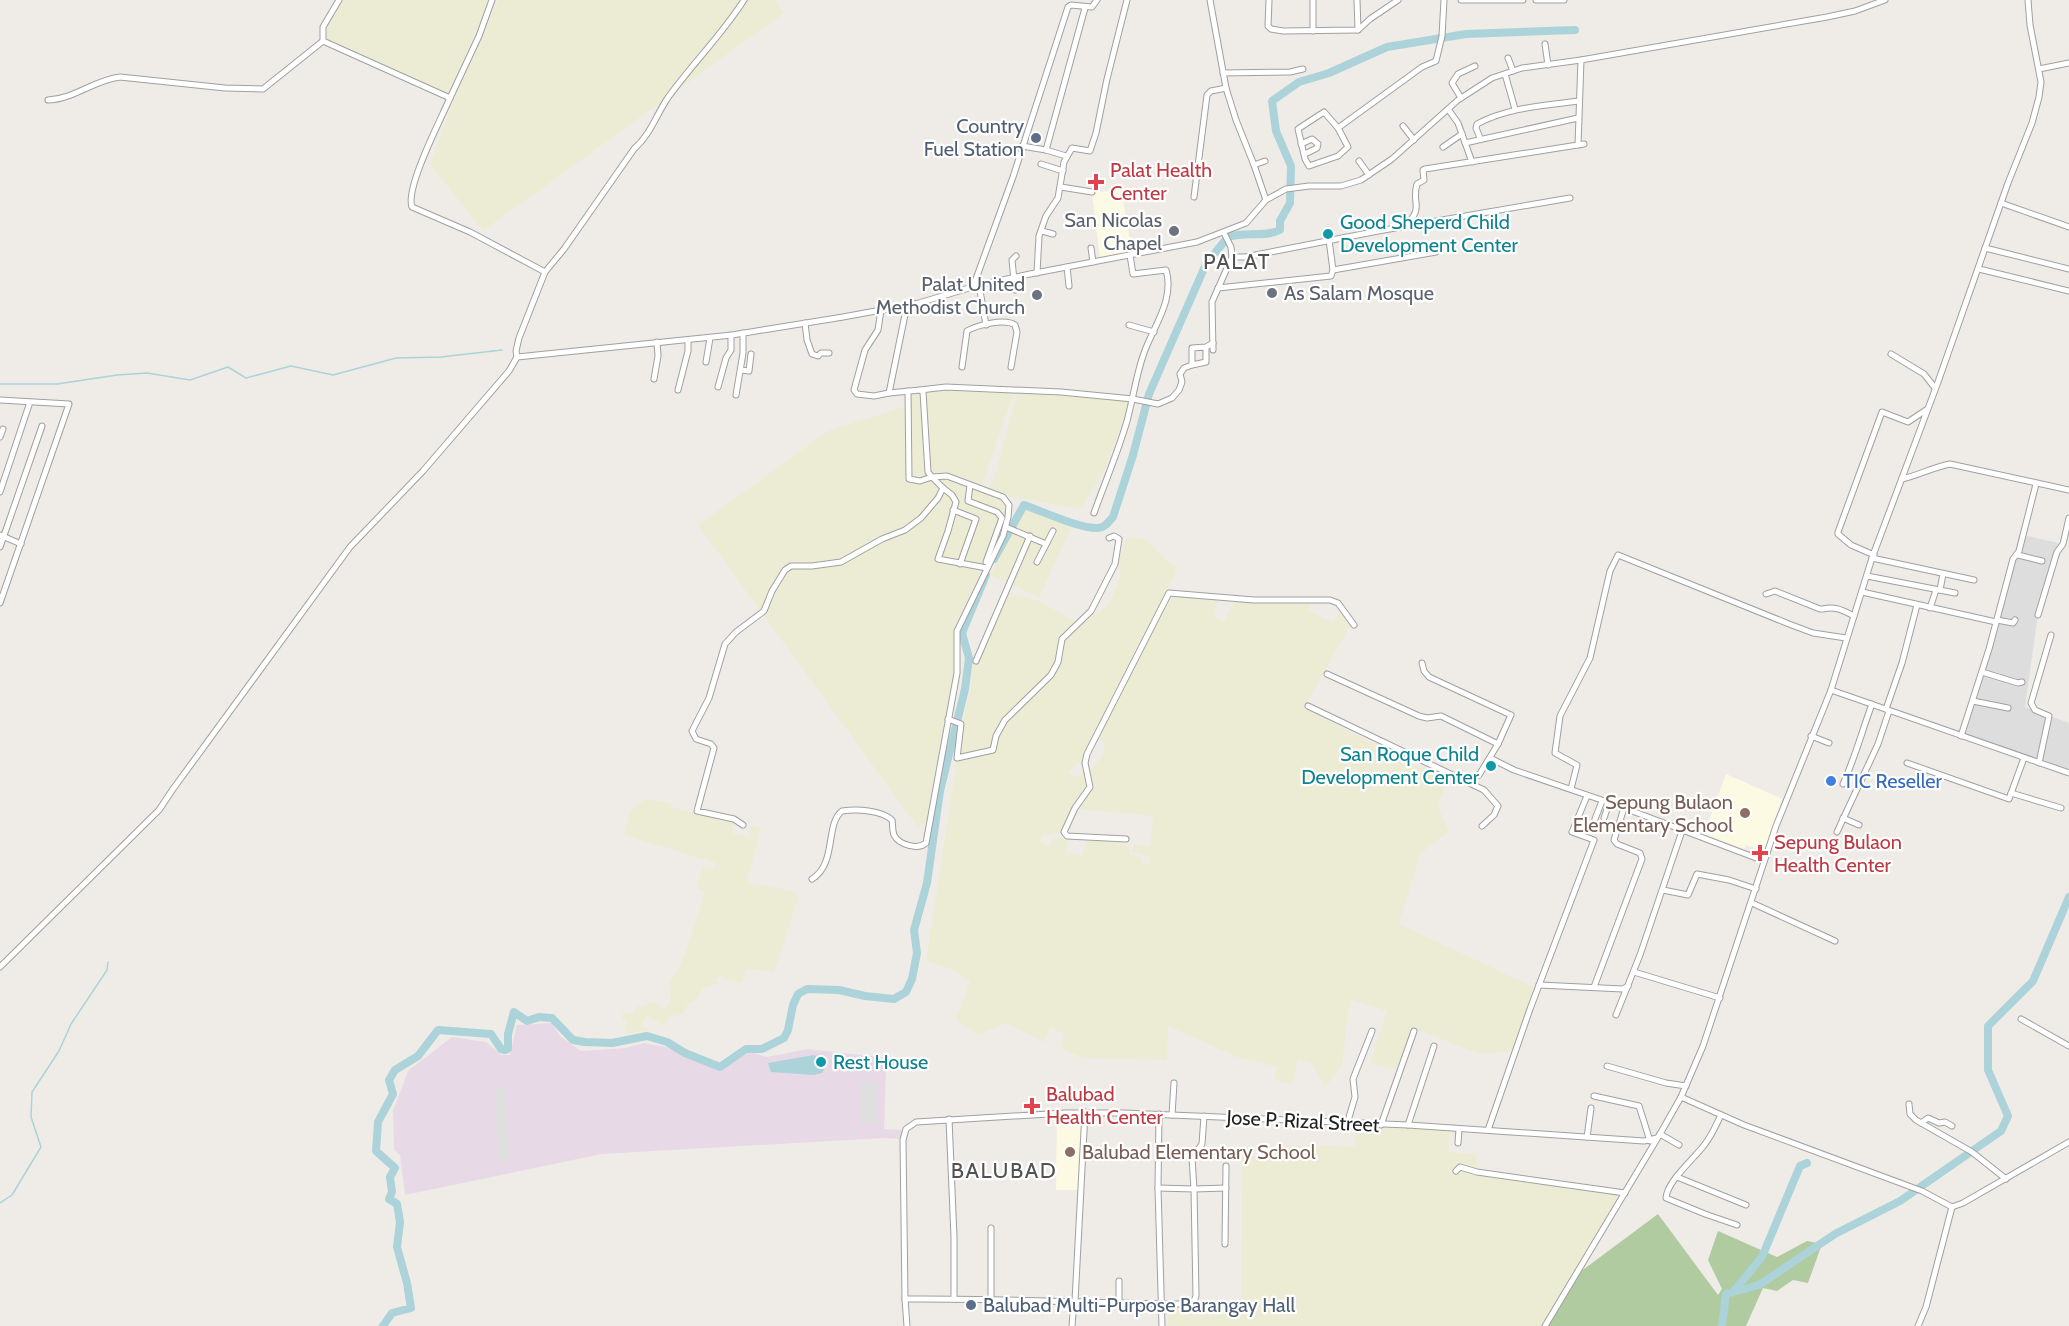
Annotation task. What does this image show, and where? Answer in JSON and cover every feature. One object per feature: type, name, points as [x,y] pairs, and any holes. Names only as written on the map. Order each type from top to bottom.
[{"type":"street","points":[[323,41],[323,27],[339,0]]},
{"type":"street","points":[[492,0],[479,36],[416,176],[411,198],[412,207],[470,232],[545,272]]},
{"type":"street","points":[[0,967],[159,810],[350,547],[423,471],[510,371],[518,357],[516,351],[519,338],[545,272],[564,249],[634,149],[644,141],[667,99],[731,20],[744,0]]},
{"type":"street","points":[[986,325],[976,286],[1068,7],[1071,5],[1092,7],[1097,0]]},
{"type":"street","points":[[1037,273],[1038,241],[1046,216],[1056,202],[1061,187],[1066,156],[1072,148],[1090,151],[1096,133],[1127,0]]},
{"type":"street","points":[[1210,0],[1226,88],[1266,200]]},
{"type":"street","points":[[1269,0],[1268,26],[1283,32],[1358,30],[1398,0]]},
{"type":"street","points":[[1313,0],[1313,31]]},
{"type":"street","points":[[1357,0],[1358,30]]},
{"type":"street","points":[[1338,128],[1422,67],[1436,61],[1442,36],[1444,0]]},
{"type":"street","points":[[1461,0],[1523,0]]},
{"type":"street","points":[[1536,0],[1564,0]]},
{"type":"street","points":[[518,357],[710,338],[805,323],[907,305],[1014,277],[1226,237],[1246,223],[1266,200],[1293,188],[1348,185],[1369,175],[1392,159],[1461,98],[1492,78],[1512,71],[1548,64],[1827,17],[1855,11],[1885,0]]},
{"type":"street","points":[[1545,1326],[1681,1097],[1703,1046],[1764,861],[1811,736],[1831,690],[1873,556],[2037,106],[2041,82],[2030,25],[2028,0]]},
{"type":"street","points":[[1046,150],[1085,8]]},
{"type":"street","points":[[323,41],[450,98]]},
{"type":"street","points":[[48,100],[60,100],[108,78],[120,77],[262,89],[323,41]]},
{"type":"street","points":[[1545,44],[1548,64]]},
{"type":"street","points":[[1508,58],[1512,71]]},
{"type":"street","points":[[1403,227],[1413,218],[1418,205],[1414,192],[1417,184],[1424,180],[1423,170],[1581,144],[1578,118],[1581,60]]},
{"type":"street","points":[[2039,69],[2069,63]]},
{"type":"street","points":[[1461,98],[1452,85],[1453,80],[1458,74],[1475,66]]},
{"type":"street","points":[[1223,73],[1290,72],[1303,69]]},
{"type":"street","points":[[1505,74],[1515,109]]},
{"type":"street","points":[[1194,197],[1207,95],[1209,92],[1226,88]]},
{"type":"street","points":[[1480,138],[1476,128],[1477,124],[1498,114],[1515,109],[1579,101]]},
{"type":"street","points":[[1448,109],[1458,123],[1472,162]]},
{"type":"street","points":[[1322,112],[1327,113],[1338,128],[1348,143],[1348,147],[1342,154],[1328,161],[1309,166],[1298,129],[1322,112]]},
{"type":"street","points":[[1465,143],[1578,118]]},
{"type":"street","points":[[1403,126],[1413,140]]},
{"type":"street","points":[[1443,147],[1462,134]]},
{"type":"street","points":[[1301,144],[1312,139],[1318,144],[1317,148],[1305,154]]},
{"type":"street","points":[[1022,146],[1066,156]]},
{"type":"street","points":[[1254,165],[1265,161]]},
{"type":"street","points":[[1359,161],[1369,175]]},
{"type":"street","points":[[1041,164],[1063,171]]},
{"type":"street","points":[[1061,187],[1092,192]]},
{"type":"street","points":[[1232,257],[1570,198]]},
{"type":"street","points":[[2001,203],[2069,227]]},
{"type":"street","points":[[1042,231],[1053,234]]},
{"type":"street","points":[[1213,350],[1211,305],[1232,257],[1226,237]]},
{"type":"street","points":[[1218,288],[1332,276],[1329,240]]},
{"type":"street","points":[[1091,248],[1093,262]]},
{"type":"street","points":[[1985,248],[2069,269]]},
{"type":"street","points":[[1333,270],[1436,252]]},
{"type":"street","points":[[1094,513],[1114,461],[1133,399],[1144,352],[1164,306],[1167,273],[1164,270],[1133,274],[1130,255]]},
{"type":"street","points":[[1015,290],[1012,260],[1016,256]]},
{"type":"street","points":[[1067,267],[1069,286]]},
{"type":"street","points":[[1979,269],[2069,291]]},
{"type":"street","points":[[889,393],[907,305]]},
{"type":"street","points":[[881,310],[878,330],[865,350],[854,390],[857,394],[874,396],[946,387],[1061,392],[1133,399],[1158,404],[1172,398],[1179,390],[1182,382],[1180,374],[1184,368],[1206,362],[1206,347]]},
{"type":"street","points":[[962,367],[967,331],[986,325],[1009,322],[1015,325],[1017,332],[1011,367]]},
{"type":"street","points":[[805,323],[812,354],[818,356],[821,353],[830,353]]},
{"type":"street","points":[[1129,325],[1154,332]]},
{"type":"street","points":[[736,395],[743,353],[743,333]]},
{"type":"street","points":[[718,387],[726,358],[731,350],[731,335]]},
{"type":"street","points":[[706,362],[710,338]]},
{"type":"street","points":[[678,390],[688,351],[688,340]]},
{"type":"street","points":[[654,379],[658,356],[657,342]]},
{"type":"street","points":[[1192,365],[1192,348],[1206,347],[1213,343]]},
{"type":"street","points":[[741,370],[749,371],[753,354],[743,353]]},
{"type":"street","points":[[1891,354],[1924,374],[1935,388]]},
{"type":"street","points":[[920,390],[924,394],[928,472],[955,497],[948,531],[938,559],[985,569]]},
{"type":"street","points":[[812,879],[818,876],[823,869],[836,819],[842,811],[862,810],[887,816],[892,820],[893,831],[898,839],[916,847],[927,842],[953,720],[958,662],[957,631],[985,569],[1008,527],[1009,509],[1003,497],[947,476],[920,481],[909,479],[908,391]]},
{"type":"street","points":[[0,400],[69,404],[0,603]]},
{"type":"street","points":[[0,492],[30,402]]},
{"type":"street","points":[[1926,410],[1908,422],[1882,412],[1838,534],[1851,545],[1873,556],[1974,580]]},
{"type":"street","points":[[0,547],[42,426]]},
{"type":"street","points":[[0,437],[3,429]]},
{"type":"street","points":[[1902,479],[1921,475],[1950,464],[2069,489]]},
{"type":"street","points":[[1961,736],[1982,672],[2013,558],[2018,555],[2036,483]]},
{"type":"street","points":[[970,484],[968,501],[997,512],[1002,518],[985,569]]},
{"type":"street","points":[[743,825],[734,819],[697,810],[714,748],[711,744],[696,739],[692,731],[709,698],[725,644],[736,632],[764,611],[772,591],[788,568],[841,562],[882,539],[905,530],[921,518],[938,498],[943,488]]},
{"type":"street","points":[[953,510],[976,519],[960,564]]},
{"type":"street","points":[[2038,615],[2069,518]]},
{"type":"street","points":[[1008,527],[1045,546]]},
{"type":"street","points":[[1037,562],[1053,531]]},
{"type":"street","points":[[2,536],[21,544]]},
{"type":"street","points":[[953,720],[961,725],[957,758],[993,750],[996,736],[1005,720],[1051,675],[1058,662],[1062,639],[1092,609],[1117,556],[1119,539],[1113,536],[1109,538]]},
{"type":"street","points":[[976,661],[1029,538]]},
{"type":"street","points":[[1571,789],[1577,765],[1555,753],[1560,716],[1590,658],[1610,571],[1618,555],[1789,624],[1814,633],[1846,639]]},
{"type":"street","points":[[2018,555],[2042,561]]},
{"type":"street","points":[[1930,608],[1943,574]]},
{"type":"street","points":[[1867,576],[1955,593]]},
{"type":"street","points":[[1766,594],[1774,591],[1820,609],[1836,607],[1854,616]]},
{"type":"street","points":[[1126,839],[1067,836],[1064,832],[1078,803],[1090,787],[1085,763],[1087,754],[1169,592],[1254,600],[1330,600],[1338,603],[1342,612],[1354,625]]},
{"type":"street","points":[[1863,592],[1996,621],[2013,623],[2015,620]]},
{"type":"street","points":[[1837,832],[1878,744],[1917,605]]},
{"type":"street","points":[[2039,763],[2049,716],[2035,710],[2031,703],[2051,635]]},
{"type":"street","points":[[1422,663],[1429,677],[1509,713],[1511,717],[1498,744],[1479,775]]},
{"type":"street","points":[[1982,672],[2018,683],[2022,682]]},
{"type":"street","points":[[1327,674],[1419,716],[1427,718],[1441,716],[1498,744]]},
{"type":"street","points":[[1831,690],[2069,773]]},
{"type":"street","points":[[1973,701],[2008,708]]},
{"type":"street","points":[[1844,784],[1856,756],[1872,704]]},
{"type":"street","points":[[1308,706],[1484,790],[1498,806],[1494,815],[1482,826]]},
{"type":"street","points":[[1811,736],[1829,743]]},
{"type":"street","points":[[1490,758],[1514,770],[1624,808],[1764,861]]},
{"type":"street","points":[[1907,763],[2009,799],[2024,758]]},
{"type":"street","points":[[2011,793],[2061,808]]},
{"type":"street","points":[[1488,1130],[1539,985],[1594,840],[1572,832],[1587,796]]},
{"type":"street","points":[[1595,819],[1602,801]]},
{"type":"street","points":[[1604,818],[1609,803]]},
{"type":"street","points":[[1594,987],[1642,856],[1640,853],[1617,844],[1614,840],[1624,808]]},
{"type":"street","points":[[1843,818],[1859,825]]},
{"type":"street","points":[[1616,1015],[1634,972],[1682,831]]},
{"type":"street","points":[[1663,890],[1688,895],[1696,874],[1756,889]]},
{"type":"street","points":[[1752,903],[1835,941]]},
{"type":"street","points":[[1634,972],[1720,998]]},
{"type":"street","points":[[1539,985],[1623,989],[1628,986]]},
{"type":"street","points":[[2021,1019],[2069,1046]]},
{"type":"street","points":[[1347,1124],[1355,1097],[1353,1079],[1372,1031]]},
{"type":"street","points":[[1381,1125],[1414,1031]]},
{"type":"street","points":[[1408,1125],[1434,1046]]},
{"type":"street","points":[[1607,1066],[1686,1086]]},
{"type":"street","points":[[1172,1115],[1174,1083]]},
{"type":"street","points":[[1594,1096],[1639,1107],[1656,1138],[1679,1145]]},
{"type":"street","points":[[1681,1097],[1721,1115],[1922,1191],[1952,1207],[1963,1203],[2069,1142]]},
{"type":"street","points":[[1909,1104],[1910,1114],[1921,1123],[1971,1152],[2006,1179]]},
{"type":"street","points":[[1587,1137],[1591,1108]]},
{"type":"street","points":[[1072,1326],[1085,1112]]},
{"type":"street","name":"Jose P. Rizal Street","points":[[907,1326],[903,1152],[906,1129],[916,1122],[1085,1112],[1408,1125],[1587,1137],[1656,1138]]},
{"type":"street","points":[[1159,1114],[1158,1188],[1162,1326]]},
{"type":"street","points":[[1721,1115],[1706,1143],[1677,1177],[1666,1194],[1669,1200],[1737,1225]]},
{"type":"street","points":[[905,1299],[991,1298],[1193,1304],[1196,1296],[1192,1158],[1202,1144],[1204,1116]]},
{"type":"street","points":[[1921,1123],[1928,1118],[1952,1125]]},
{"type":"street","points":[[949,1119],[954,1299]]},
{"type":"street","points":[[1458,1143],[1459,1129]]},
{"type":"street","points":[[1225,1244],[1226,1166]]},
{"type":"street","points":[[1456,1171],[1460,1167],[1477,1172],[1625,1193]]},
{"type":"street","points":[[1677,1177],[1746,1205]]},
{"type":"street","points":[[1158,1188],[1226,1188]]},
{"type":"street","points":[[1918,1326],[1926,1306],[1952,1207]]},
{"type":"street","points":[[991,1228],[991,1298]]},
{"type":"street","points":[[1119,1281],[1119,1303]]},
{"type":"shaded area","points":[[1121,189],[1132,252],[1100,258],[1092,193]]},
{"type":"shaded area","points":[[2019,534],[2058,543],[2040,599],[2025,707],[2069,723],[2069,773],[1963,734],[2000,616]]},
{"type":"shaded area","name":"Sepung Bulaon Elementary School","points":[[1726,774],[1782,799],[1765,851],[1746,845],[1744,849],[1704,834]]},
{"type":"shaded area","points":[[552,1023],[560,1036],[581,1051],[626,1048],[644,1043],[666,1047],[719,1071],[750,1052],[767,1057],[808,1049],[906,1060],[906,1068],[886,1067],[884,1129],[903,1130],[902,1139],[884,1138],[602,1154],[405,1195],[400,1155],[394,1150],[393,1111],[408,1071],[452,1037],[486,1042],[502,1055],[510,1055],[517,1025]]},
{"type":"shaded area","points":[[859,1082],[878,1082],[878,1124],[859,1124]]},
{"type":"shaded area","points":[[506,1086],[510,1161],[498,1162],[494,1087]]},
{"type":"shaded area","name":"Balubad Elementary School","points":[[1057,1114],[1084,1114],[1081,1190],[1056,1190]]},
{"type":"green space","points":[[341,0],[490,0],[449,94],[325,40],[325,27]]},
{"type":"green space","points":[[498,0],[774,0],[784,13],[483,231],[430,164],[454,99]]},
{"type":"green space","points":[[937,388],[1014,392],[982,486],[948,474],[930,472],[927,390]]},
{"type":"green space","points":[[922,394],[930,476],[946,476],[1007,502],[1009,507],[1004,525],[954,627],[957,660],[930,818],[919,829],[698,525],[828,431],[907,406],[906,395]]},
{"type":"green space","points":[[1017,394],[1084,394],[1131,399],[1105,469],[1082,507],[1011,497],[986,488],[993,482]]},
{"type":"green space","points":[[1025,504],[1073,524],[1039,598],[991,575]]},
{"type":"green space","points":[[1127,537],[1147,540],[1176,566],[1175,575],[1083,759],[1068,772],[1076,777],[1083,772],[1088,784],[1076,800],[1060,833],[1042,836],[1041,841],[1049,847],[1051,841],[1059,837],[1068,840],[1066,852],[1081,856],[1088,841],[1118,841],[1129,848],[1129,854],[1142,858],[1143,864],[1150,865],[1150,857],[1132,852],[1134,844],[1150,847],[1153,816],[1078,809],[1095,786],[1090,772],[1103,754],[1105,742],[1098,739],[1170,596],[1218,601],[1213,616],[1224,621],[1234,602],[1310,603],[1308,610],[1333,623],[1339,612],[1350,626],[1304,708],[1448,782],[1437,805],[1449,831],[1420,854],[1399,924],[1536,988],[1514,1051],[1479,1054],[1413,1028],[1396,1070],[1370,1063],[1387,1011],[1352,1000],[1348,1013],[1342,1066],[1325,1087],[1311,1063],[1298,1060],[1292,1084],[1274,1080],[1277,1067],[1237,1057],[1168,1026],[1167,1060],[1083,1058],[1060,1048],[1064,1034],[1050,1027],[1044,1042],[1006,1023],[978,1035],[956,1020],[970,981],[951,969],[926,961],[962,726],[971,688],[973,656],[977,654],[1004,591],[1041,602],[1077,622],[1101,612],[1111,600],[1121,574],[1118,562]]},
{"type":"green space","points":[[645,799],[671,803],[671,807],[725,821],[727,817],[735,819],[732,833],[748,837],[752,825],[761,828],[747,882],[797,892],[798,898],[774,973],[746,970],[742,983],[725,979],[723,976],[719,977],[715,980],[719,983],[703,988],[697,999],[688,1004],[684,1013],[669,1018],[665,1026],[647,1016],[642,1025],[650,1030],[625,1034],[627,1021],[622,1020],[623,1012],[632,1014],[638,1005],[642,1007],[653,1002],[665,1009],[671,999],[669,983],[685,954],[705,892],[697,889],[703,866],[714,869],[716,863],[624,835],[631,810]]},
{"type":"green space","points":[[1355,1121],[1449,1126],[1449,1152],[1476,1154],[1478,1170],[1622,1194],[1541,1326],[1167,1326],[1170,1306],[1241,1308],[1242,1155],[1278,1157],[1278,1145],[1355,1146]]},
{"type":"green space","points":[[1658,1214],[1718,1295],[1722,1289],[1708,1260],[1718,1231],[1777,1257],[1807,1241],[1822,1244],[1808,1283],[1793,1280],[1777,1291],[1763,1288],[1746,1326],[1545,1326],[1576,1275]]},
{"type":"water","points":[[814,1055],[817,1057],[816,1065],[824,1069],[822,1073],[814,1075],[771,1072],[768,1063]]},
{"type":"waterway","points":[[994,559],[1024,505],[1090,528],[1103,527],[1113,517],[1149,394],[1206,264],[1228,237],[1241,234],[1268,234],[1280,230],[1280,221],[1290,203],[1291,166],[1276,131],[1272,101],[1299,82],[1329,73],[1387,47],[1466,34],[1575,30]]},
{"type":"waterway","points":[[0,384],[57,384],[147,373],[190,380],[228,367],[246,378],[291,366],[333,375],[396,358],[441,357],[502,350]]},
{"type":"waterway","points":[[383,1326],[392,1313],[411,1308],[397,1247],[400,1222],[397,1204],[389,1199],[392,1192],[390,1177],[395,1168],[376,1151],[378,1122],[393,1094],[389,1080],[395,1070],[418,1056],[438,1030],[491,1034],[501,1049],[505,1050],[508,1049],[508,1034],[514,1012],[527,1021],[539,1017],[552,1018],[573,1040],[612,1043],[647,1036],[667,1042],[685,1053],[720,1067],[746,1049],[762,1049],[784,1038],[798,994],[807,989],[839,990],[894,999],[906,992],[912,979],[917,953],[914,930],[927,883],[940,791],[965,689],[969,658],[962,633],[986,575]]},
{"type":"waterway","points":[[1722,1326],[1726,1294],[1759,1285],[1835,1234],[1900,1201],[2001,1131],[2008,1116],[1988,1070],[1988,1026],[2033,981],[2069,897]]},
{"type":"waterway","points":[[0,1203],[12,1195],[41,1147],[31,1117],[32,1092],[59,1051],[71,1024],[107,970],[108,962]]},
{"type":"waterway","points":[[1733,1292],[1762,1257],[1800,1166],[1807,1163]]},
{"type":"place","name":"Country Fuel Station","points":[[1036,138]]},
{"type":"place","name":"Palat Health Center","points":[[1096,182]]},
{"type":"place","name":"San Nicolas Chapel","points":[[1174,231]]},
{"type":"place","name":"Good Sheperd Child Development Center","points":[[1328,234]]},
{"type":"place","name":"As Salam Mosque","points":[[1272,293]]},
{"type":"place","name":"Palat United Methodist Church","points":[[1037,295]]},
{"type":"place","name":"San Roque Child Development Center","points":[[1491,766]]},
{"type":"place","name":"TIC Reseller","points":[[1831,781]]},
{"type":"place","name":"Sepung Bulaon Elementary School","points":[[1745,813]]},
{"type":"place","name":"Sepung Bulaon Health Center","points":[[1760,853]]},
{"type":"place","name":"Rest House","points":[[821,1062]]},
{"type":"place","name":"Balubad Health Center","points":[[1032,1106]]},
{"type":"place","name":"Balubad Elementary School","points":[[1070,1152]]},
{"type":"place","name":"Balubad Multi-Purpose Barangay Hall","points":[[971,1305]]},
{"type":"district","name":"PALAT","points":[[1237,261]]},
{"type":"district","name":"BALUBAD","points":[[1004,1170]]}]
